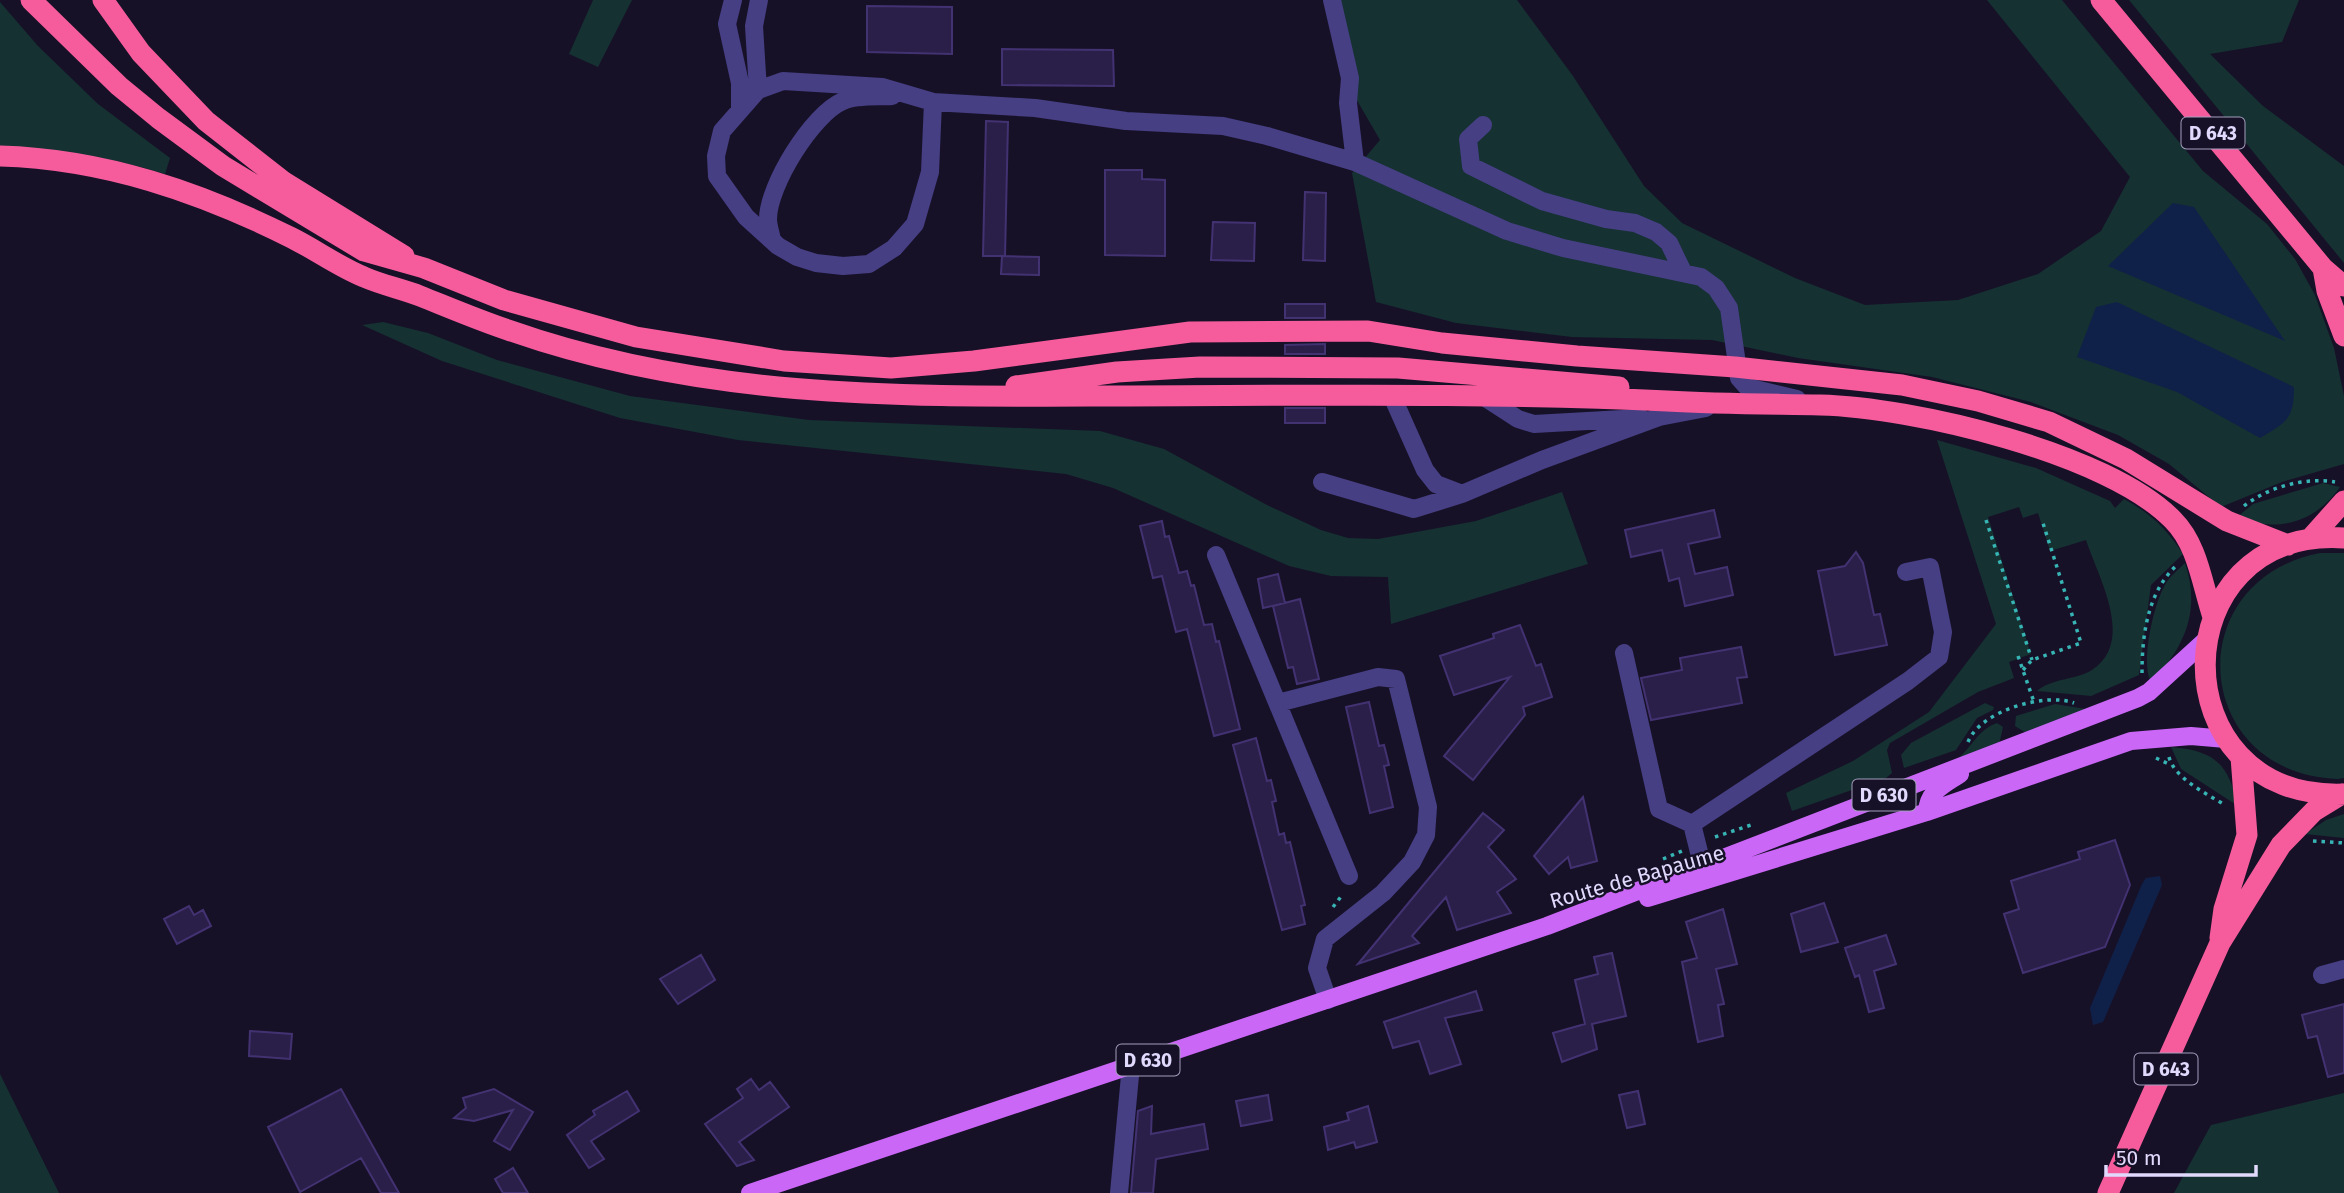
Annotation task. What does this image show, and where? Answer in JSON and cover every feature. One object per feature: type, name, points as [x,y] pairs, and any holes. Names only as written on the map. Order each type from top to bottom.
[{"type":"highway","points":[[15,0],[109,94],[184,153],[286,221],[380,270],[415,294]]},
{"type":"highway","points":[[31,0],[119,86],[223,166],[364,251],[424,268],[504,300],[636,337],[784,361],[891,368],[974,361],[1190,332],[1368,331],[1442,343],[1735,367],[1902,385],[2021,413],[2099,445],[2227,521],[2288,545]]},
{"type":"highway","points":[[103,0],[141,52],[206,121],[284,182],[424,268]]},
{"type":"highway","name":"D 643","points":[[2101,0],[2323,268],[2344,286]]},
{"type":"highway","points":[[0,156],[92,165],[178,189],[291,237],[363,277],[516,333],[609,359],[703,379],[876,396],[1482,395],[1821,405],[1894,414],[1972,431],[2046,452],[2114,478],[2163,511],[2186,537],[2197,562],[2213,617]]},
{"type":"highway","name":"D 643","points":[[2323,268],[2327,291],[2344,336]]},
{"type":"highway","points":[[942,397],[1117,372],[1200,367],[1385,368],[1592,383],[1728,404]]},
{"type":"highway","points":[[2310,539],[2344,502]]},
{"type":"highway","points":[[2343,794],[2298,790],[2268,777],[2241,757],[2213,717],[2203,666],[2206,640],[2213,617],[2225,593],[2242,573],[2263,557],[2288,545],[2310,539],[2344,538]]},
{"type":"highway","name":"D 643","points":[[2220,943],[2224,909],[2246,835],[2241,757]]},
{"type":"highway","name":"D 643","points":[[2108,1193],[2220,943],[2281,845],[2314,811],[2343,794]]},
{"type":"main road","name":"Route de Bapaume","points":[[1704,874],[2150,692],[2206,640]]},
{"type":"main road","name":"Route de Bapaume","points":[[1328,1000],[1704,874],[1927,812],[2131,741],[2191,736],[2226,739]]},
{"type":"main road","points":[[1927,812],[1928,800],[1936,790],[1986,757]]},
{"type":"main road","name":"D 630","points":[[750,1193],[1328,1000]]},
{"type":"street","points":[[733,0],[727,24],[740,83],[740,108]]},
{"type":"street","points":[[758,90],[754,26],[759,0]]},
{"type":"street","points":[[1332,0],[1350,78],[1348,103],[1355,162]]},
{"type":"street","points":[[933,102],[930,172],[915,224],[894,248],[869,264],[843,266],[816,263],[796,257],[746,217],[717,176],[716,156],[722,131],[758,90],[783,81],[882,87],[933,102],[1035,108],[1126,121],[1223,126],[1355,162],[1507,231],[1563,248],[1701,277],[1716,288],[1729,308],[1735,331],[1735,367],[1747,387],[1821,405]]},
{"type":"street","points":[[772,240],[768,218],[773,195],[801,141],[828,110],[844,100],[909,95]]},
{"type":"street","points":[[1483,125],[1468,139],[1471,166],[1542,201],[1606,219],[1635,223],[1656,232],[1669,243],[1683,272]]},
{"type":"street","points":[[1482,395],[1518,419],[1534,424],[1659,417],[1728,404]]},
{"type":"street","points":[[1392,396],[1425,470],[1436,484],[1462,494]]},
{"type":"street","points":[[1322,482],[1414,509],[1462,494],[1542,460],[1659,417]]},
{"type":"street","points":[[1216,555],[1349,876]]},
{"type":"street","points":[[1692,824],[1908,681],[1939,657],[1943,632],[1930,568],[1906,572]]},
{"type":"street","points":[[1624,653],[1659,808],[1692,824]]},
{"type":"street","points":[[1278,703],[1378,677],[1396,679],[1428,807],[1426,835],[1412,862],[1383,893],[1325,939],[1317,968],[1328,1000]]},
{"type":"street","points":[[1692,824],[1704,874]]},
{"type":"street","points":[[2322,975],[2344,969]]},
{"type":"street","points":[[1119,1193],[1132,1065]]},
{"type":"path","points":[[1986,520],[2032,660]]},
{"type":"path","points":[[2023,670],[2032,660],[2081,643],[2042,520]]},
{"type":"path","points":[[2018,656],[2034,702]]},
{"type":"green space","points":[[593,0],[632,0],[598,67],[569,54]]},
{"type":"green space","points":[[1336,0],[1517,0],[1573,76],[1644,186],[1682,223],[1795,278],[1865,305],[1958,300],[2038,274],[2101,231],[2130,177],[1987,0],[2062,0],[2203,171],[2267,224],[2295,259],[2315,295],[2334,348],[2344,396],[2344,464],[2282,482],[2221,507],[2169,464],[2118,435],[2031,402],[1932,377],[1798,358],[1712,340],[1572,337],[1456,323],[1376,302],[1352,173],[1380,140],[1355,97]]},
{"type":"green space","points":[[2129,0],[2299,0],[2282,42],[2210,54],[2263,106],[2344,166],[2344,263]]},
{"type":"green space","points":[[0,2],[38,46],[98,104],[170,158],[165,174],[83,155],[0,147]]},
{"type":"green space","points":[[383,322],[428,333],[497,360],[630,396],[809,420],[1100,431],[1164,449],[1267,505],[1321,530],[1348,538],[1378,539],[1476,521],[1562,492],[1588,564],[1391,624],[1388,577],[1331,576],[1289,566],[1113,488],[1066,474],[738,440],[620,418],[442,361],[362,325]]},
{"type":"green space","points":[[1937,440],[2036,468],[2110,501],[2115,508],[2124,499],[2150,516],[2171,537],[2183,554],[2151,585],[2139,675],[2091,696],[2037,691],[2086,673],[2105,658],[2111,643],[2113,626],[2105,590],[2086,540],[2050,551],[2038,513],[2023,518],[2019,507],[1988,517],[2031,654],[2009,662],[2014,678],[1978,692],[1890,743],[1887,750],[1892,773],[1886,778],[1792,811],[1786,793],[1853,761],[1929,712],[1996,624]]},
{"type":"green space","points":[[2323,483],[2340,487],[2319,509],[2294,522],[2266,524],[2236,518],[2253,504]]},
{"type":"green space","points":[[2320,553],[2344,553],[2344,778],[2338,779],[2289,769],[2253,746],[2230,713],[2221,675],[2224,635],[2242,599],[2274,571]]},
{"type":"green space","points":[[2185,563],[2191,597],[2187,627],[2173,656],[2151,682],[2147,661],[2153,618],[2166,583]]},
{"type":"green space","points":[[1985,703],[1994,707],[1993,710],[1977,718],[1956,750],[1904,768],[1901,755],[1911,743]]},
{"type":"green space","points":[[2055,704],[2092,710],[2028,734],[2015,726],[2016,716]]},
{"type":"green space","points":[[1997,723],[2003,727],[1999,745],[1956,760],[1984,730]]},
{"type":"green space","points":[[2171,747],[2199,752],[2218,762],[2230,780],[2238,806],[2181,769]]},
{"type":"green space","points":[[2344,814],[2344,838],[2305,834],[2326,820]]},
{"type":"green space","points":[[0,1074],[59,1193],[0,1193]]},
{"type":"green space","points":[[2344,1093],[2344,1193],[2174,1193],[2211,1125]]},
{"type":"water","points":[[2173,203],[2194,207],[2285,341],[2108,266]]},
{"type":"water","points":[[2117,302],[2294,387],[2294,398],[2287,419],[2260,438],[2177,392],[2077,357],[2096,307]]},
{"type":"water","points":[[2160,876],[2162,885],[2103,1022],[2093,1025],[2090,1008],[2142,884],[2146,878]]},
{"type":"building","points":[[867,6],[952,7],[952,54],[867,52]]},
{"type":"building","points":[[1002,49],[1113,50],[1114,86],[1002,85]]},
{"type":"building","points":[[986,121],[1008,122],[1005,256],[983,256]]},
{"type":"building","points":[[1105,170],[1142,170],[1142,179],[1165,180],[1165,256],[1105,255]]},
{"type":"building","points":[[1305,192],[1326,193],[1325,261],[1303,260]]},
{"type":"building","points":[[1213,222],[1255,223],[1254,261],[1211,260]]},
{"type":"building","points":[[1002,256],[1039,257],[1039,275],[1001,274]]},
{"type":"building","points":[[1285,304],[1325,304],[1325,318],[1285,318]]},
{"type":"building","points":[[1325,344],[1325,354],[1285,354],[1285,345]]},
{"type":"building","points":[[1285,408],[1325,408],[1325,423],[1285,423]]},
{"type":"building","points":[[1714,510],[1720,537],[1688,544],[1695,574],[1727,567],[1733,595],[1685,606],[1679,578],[1669,581],[1662,550],[1631,557],[1625,530]]},
{"type":"building","points":[[1162,521],[1165,537],[1169,536],[1179,573],[1187,571],[1191,586],[1194,585],[1204,625],[1212,624],[1216,642],[1219,641],[1240,729],[1214,736],[1187,629],[1176,632],[1162,576],[1153,578],[1140,526]]},
{"type":"building","points":[[1856,552],[1863,563],[1874,615],[1880,614],[1887,645],[1835,655],[1818,571],[1845,566]]},
{"type":"building","points":[[1278,574],[1285,603],[1263,608],[1258,579]]},
{"type":"building","points":[[1300,599],[1319,679],[1297,684],[1293,667],[1288,668],[1273,606]]},
{"type":"building","points":[[1520,625],[1536,666],[1541,664],[1552,697],[1523,707],[1525,715],[1473,780],[1444,756],[1510,677],[1454,695],[1440,656],[1494,638],[1493,634]]},
{"type":"building","points":[[1741,647],[1747,677],[1737,678],[1742,703],[1651,720],[1641,678],[1682,670],[1680,658]]},
{"type":"building","points":[[1369,702],[1379,746],[1384,745],[1389,765],[1384,766],[1393,807],[1370,813],[1346,707]]},
{"type":"building","points":[[1256,738],[1267,781],[1271,780],[1276,801],[1272,802],[1279,835],[1284,833],[1286,843],[1290,842],[1305,905],[1301,906],[1305,924],[1282,930],[1233,745]]},
{"type":"building","points":[[1583,797],[1597,861],[1571,868],[1568,857],[1549,874],[1534,856]]},
{"type":"building","points":[[1483,813],[1504,830],[1488,847],[1516,879],[1497,892],[1511,913],[1457,930],[1446,897],[1412,936],[1419,943],[1358,964]]},
{"type":"building","points":[[2115,840],[2130,885],[2105,947],[2023,973],[2004,914],[2019,909],[2011,881],[2080,859],[2078,852]]},
{"type":"building","points":[[1824,903],[1838,942],[1801,952],[1791,914]]},
{"type":"building","points":[[189,906],[194,915],[203,910],[211,926],[177,944],[164,919]]},
{"type":"building","points":[[1723,909],[1737,964],[1716,969],[1724,1004],[1718,1005],[1723,1036],[1698,1042],[1682,962],[1697,958],[1686,922]]},
{"type":"building","points":[[1886,935],[1896,964],[1874,971],[1884,1008],[1869,1012],[1859,975],[1855,977],[1845,948]]},
{"type":"building","points":[[1612,953],[1626,1016],[1592,1024],[1597,1049],[1562,1062],[1553,1033],[1585,1024],[1575,980],[1598,974],[1594,957]]},
{"type":"building","points":[[701,955],[715,980],[678,1004],[660,979]]},
{"type":"building","points":[[1476,991],[1482,1010],[1445,1018],[1461,1064],[1430,1074],[1419,1041],[1393,1048],[1384,1022]]},
{"type":"building","points":[[2344,1004],[2344,1073],[2328,1077],[2317,1036],[2308,1038],[2302,1015]]},
{"type":"building","points":[[250,1031],[292,1034],[290,1059],[249,1056]]},
{"type":"building","points":[[751,1079],[759,1090],[770,1082],[789,1107],[739,1142],[754,1160],[737,1166],[705,1124],[743,1098],[737,1089]]},
{"type":"building","points":[[341,1089],[399,1193],[381,1193],[361,1158],[300,1192],[268,1127]]},
{"type":"building","points":[[494,1089],[533,1112],[510,1150],[494,1141],[513,1110],[474,1121],[454,1118],[466,1108],[463,1098]]},
{"type":"building","points":[[627,1091],[639,1111],[591,1141],[604,1159],[589,1168],[567,1135],[595,1115],[593,1111]]},
{"type":"building","points":[[1638,1091],[1645,1124],[1627,1128],[1619,1095]]},
{"type":"building","points":[[1268,1095],[1272,1120],[1241,1126],[1236,1101]]},
{"type":"building","points":[[1152,1106],[1151,1134],[1204,1124],[1208,1149],[1156,1159],[1153,1193],[1131,1193],[1138,1111]]},
{"type":"building","points":[[1368,1106],[1377,1142],[1356,1148],[1354,1142],[1328,1150],[1324,1127],[1349,1120],[1347,1113]]},
{"type":"building","points":[[513,1168],[528,1193],[503,1193],[495,1179]]}]
